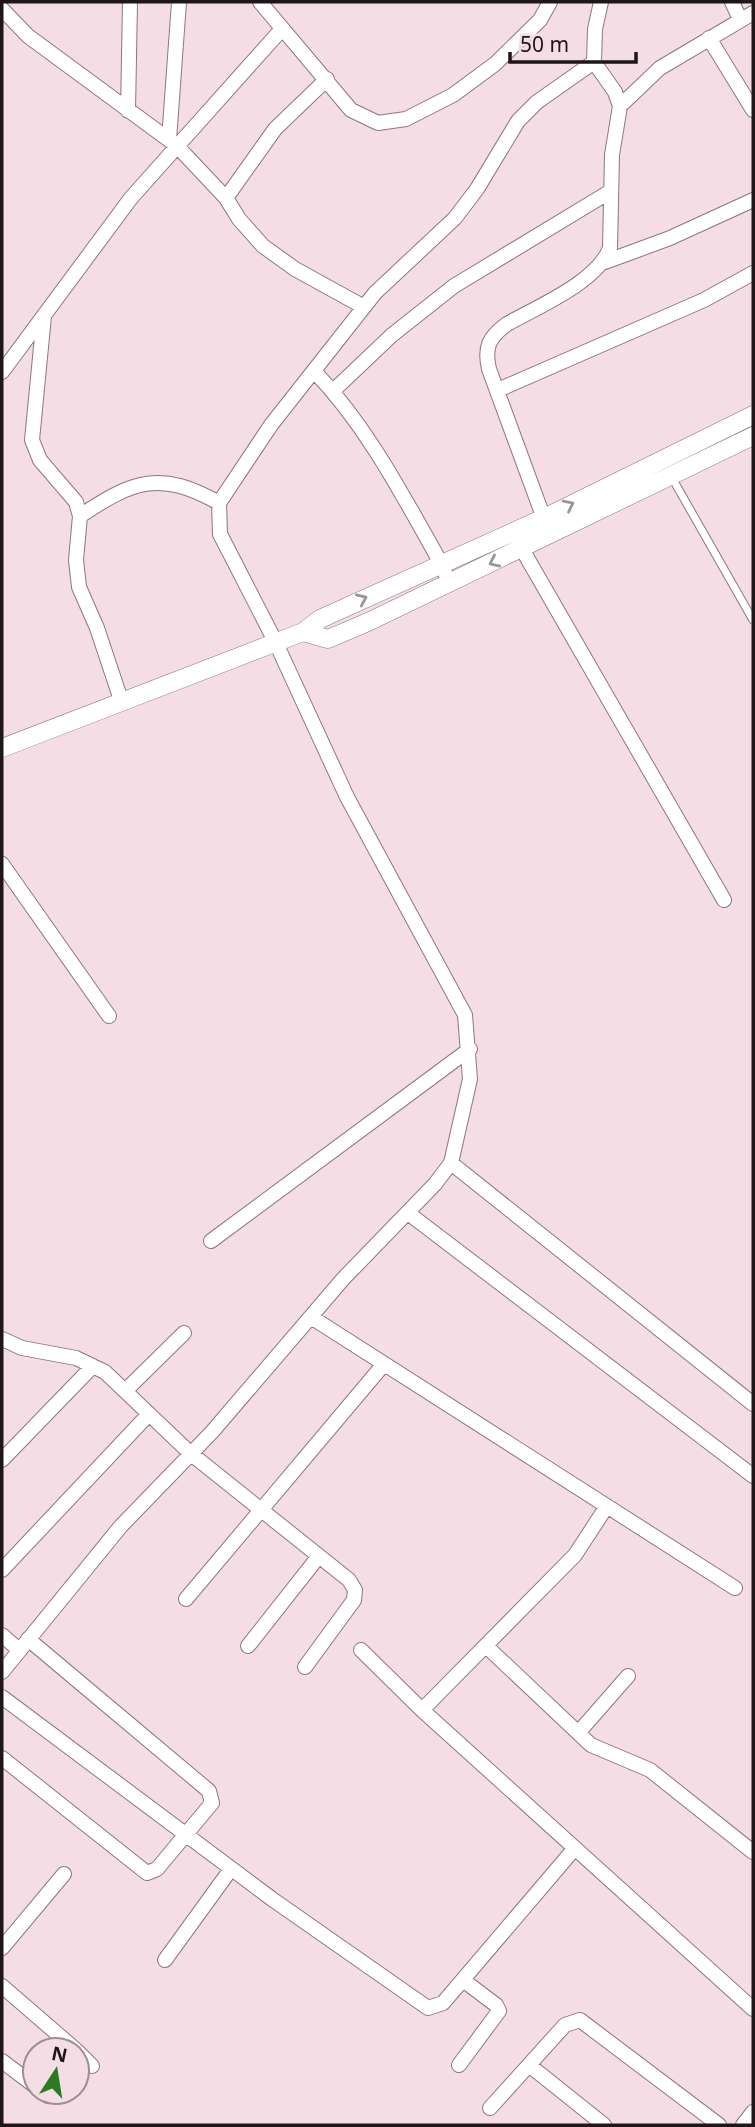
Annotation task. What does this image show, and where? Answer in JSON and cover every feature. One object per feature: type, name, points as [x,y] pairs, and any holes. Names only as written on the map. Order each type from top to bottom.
[{"type":"street","points":[[128,111],[130,2]]},
{"type":"street","points":[[169,140],[179,2]]},
{"type":"street","points":[[260,2],[351,110],[377,123],[406,119],[453,95],[495,64],[540,20],[550,2]]},
{"type":"street","points":[[601,2],[595,29],[594,62],[615,92],[620,106],[612,155],[612,232],[605,261]]},
{"type":"street","points":[[620,106],[660,68],[747,16],[732,2]]},
{"type":"street","points":[[6,10],[28,36],[139,121],[169,140],[226,198],[239,219],[263,246],[295,269],[365,307]]},
{"type":"street","points":[[2,372],[169,140],[282,29]]},
{"type":"street","points":[[709,38],[753,110]]},
{"type":"street","points":[[2,1672],[121,1526],[190,1453],[343,1279],[408,1213],[450,1163],[470,1079],[470,1049],[465,1016],[347,797],[276,643],[220,534],[219,503],[271,425],[365,307],[455,218],[477,189],[518,121],[537,103],[594,62]]},
{"type":"street","points":[[226,198],[275,129],[327,79]]},
{"type":"street","points":[[333,391],[392,335],[454,286],[611,191]]},
{"type":"street","points":[[550,535],[486,356],[486,347],[494,334],[593,274],[605,261],[670,239],[753,200]]},
{"type":"street","points":[[498,390],[704,300],[753,273]]},
{"type":"street","points":[[44,313],[32,440],[40,460],[76,502],[80,516],[76,560],[79,587],[97,628],[121,700]]},
{"type":"street","points":[[314,371],[333,391],[372,444],[442,565],[449,583]]},
{"type":"street","points":[[2,748],[303,632],[320,619],[544,518],[753,415]]},
{"type":"street","points":[[303,632],[328,639],[522,549],[753,436]]},
{"type":"street","points":[[80,516],[124,488],[161,481],[196,490],[219,503]]},
{"type":"street","points":[[522,549],[724,900]]},
{"type":"street","points":[[2,864],[108,1016]]},
{"type":"street","points":[[211,1241],[470,1049]]},
{"type":"street","points":[[450,1163],[753,1404]]},
{"type":"street","points":[[408,1213],[753,1476]]},
{"type":"street","points":[[314,1313],[384,1364],[735,1588]]},
{"type":"street","points":[[125,1391],[184,1333]]},
{"type":"street","points":[[3,1343],[76,1358],[105,1372],[190,1453],[349,1580],[355,1590],[354,1600],[305,1667]]},
{"type":"street","points":[[187,1599],[384,1364]]},
{"type":"street","points":[[2,1460],[93,1366]]},
{"type":"street","points":[[2,1570],[149,1414]]},
{"type":"street","points":[[422,1710],[575,1555],[607,1506]]},
{"type":"street","points":[[248,1646],[319,1556]]},
{"type":"street","points":[[2,1635],[23,1645],[209,1791],[212,1803],[157,1869],[147,1873],[2,1758]]},
{"type":"street","points":[[486,1646],[591,1745],[650,1770],[753,1852]]},
{"type":"street","points":[[361,1650],[422,1710],[753,2009]]},
{"type":"street","points":[[578,1733],[628,1676]]},
{"type":"street","points":[[2,1697],[231,1869],[428,2008],[443,2003],[575,1848]]},
{"type":"street","points":[[165,1960],[231,1869]]},
{"type":"street","points":[[2,1948],[64,1874]]},
{"type":"street","points":[[459,2065],[499,2011],[496,2005],[463,1980]]},
{"type":"street","points":[[2,1986],[59,2036]]},
{"type":"street","points":[[490,2108],[565,2025],[580,2020],[719,2125]]},
{"type":"street","points":[[2,2061],[21,2075]]},
{"type":"street","points":[[529,2065],[604,2125]]},
{"type":"street","points":[[743,2125],[753,2112]]},
{"type":"lane","points":[[671,475],[753,620]]}]
